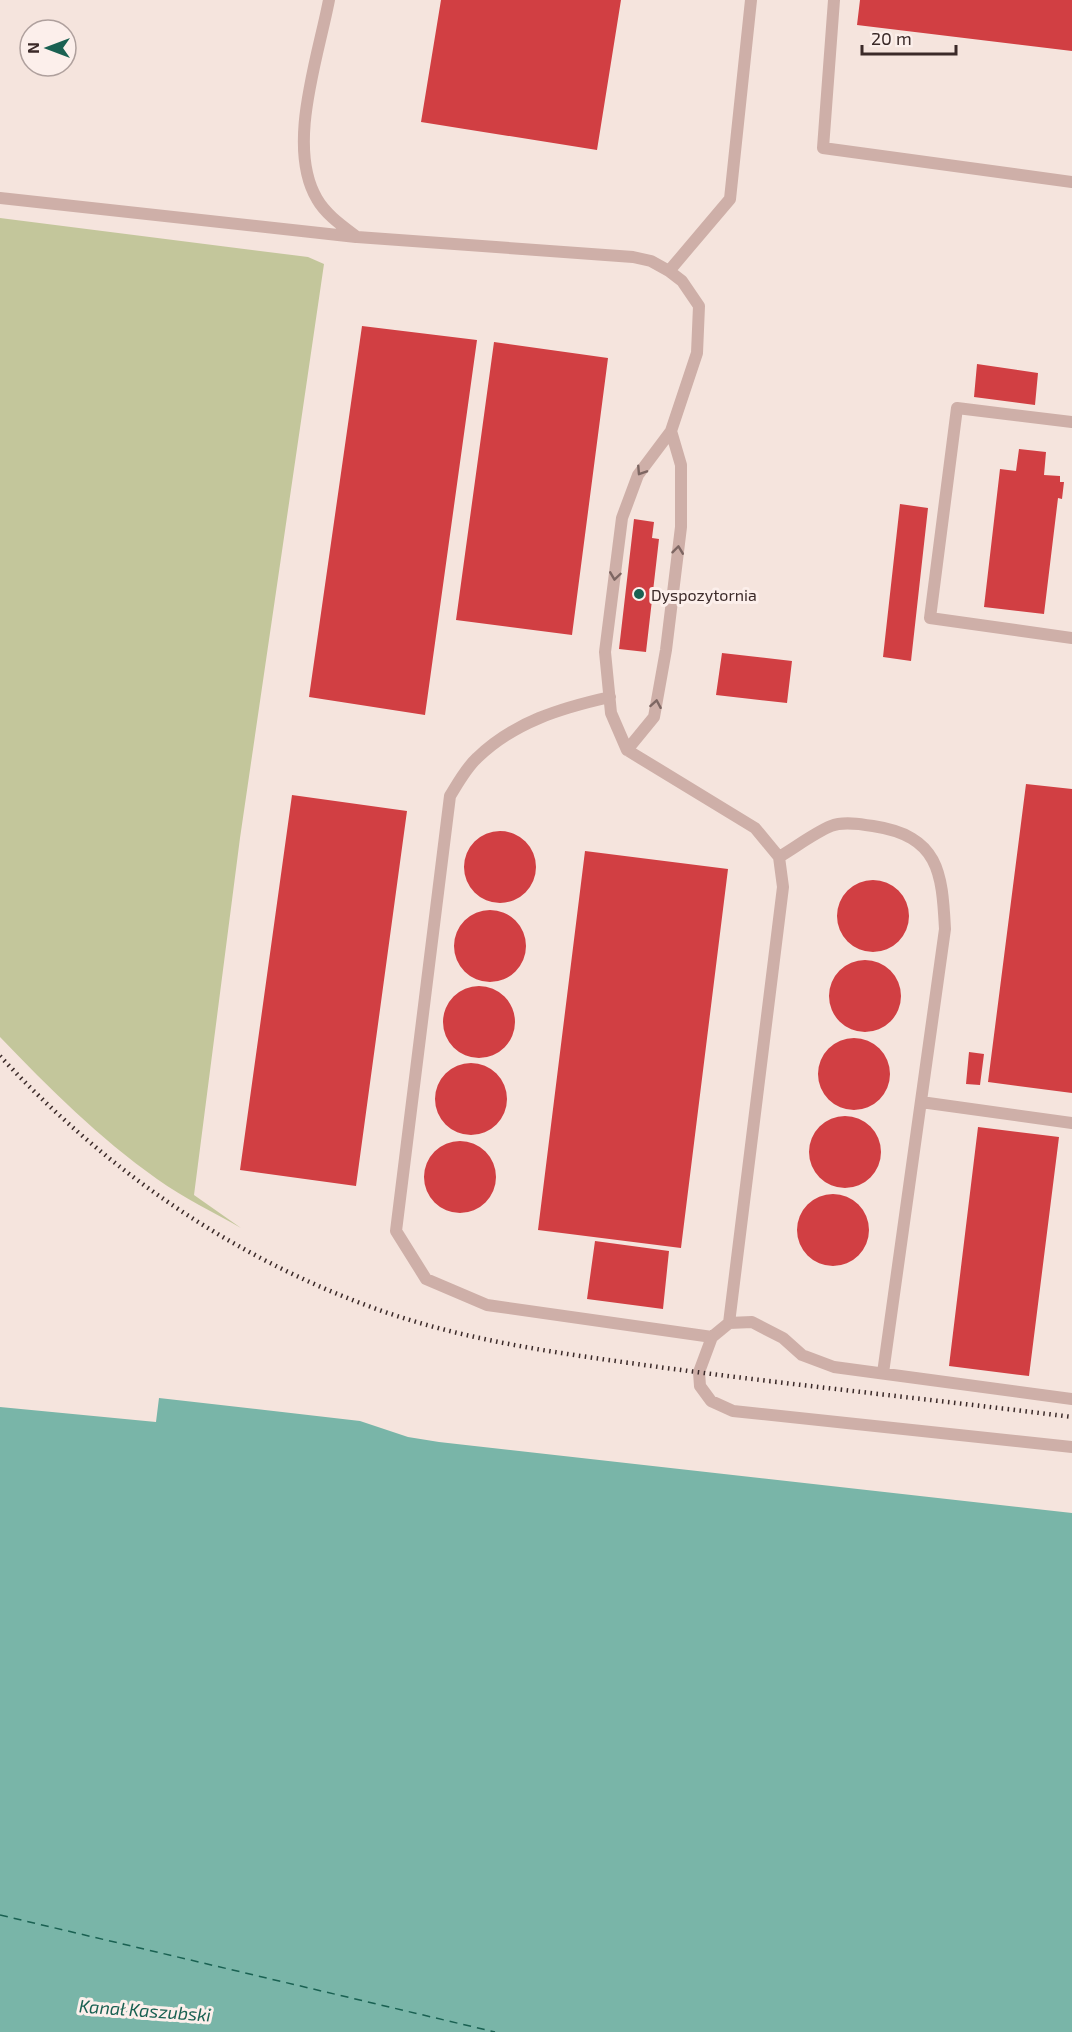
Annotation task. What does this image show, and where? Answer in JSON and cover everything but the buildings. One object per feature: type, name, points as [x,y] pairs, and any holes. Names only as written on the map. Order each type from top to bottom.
[{"type":"lane","points":[[329,0],[302,129],[303,163],[317,200],[357,237]]},
{"type":"lane","points":[[669,271],[730,199],[751,0]]},
{"type":"lane","points":[[834,0],[823,148],[1072,182]]},
{"type":"lane","points":[[0,198],[357,237],[611,254],[651,261],[669,271],[682,281],[699,306],[696,353],[671,431],[638,475],[622,518],[605,652],[611,713],[627,750],[756,828],[780,857],[783,887],[729,1323]]},
{"type":"lane","points":[[1072,422],[957,408],[930,618],[1072,638]]},
{"type":"lane","points":[[627,750],[654,717],[666,650],[681,527],[681,465],[671,431]]},
{"type":"lane","points":[[610,697],[568,706],[514,728],[476,759],[450,796],[396,1231],[426,1279],[487,1305],[712,1337]]},
{"type":"lane","points":[[780,857],[833,825],[859,824],[896,829],[926,848],[942,880],[945,929],[883,1373]]},
{"type":"lane","points":[[921,1102],[1072,1123]]},
{"type":"lane","points":[[1072,1399],[834,1367],[802,1355],[783,1338],[752,1323],[729,1323],[712,1337],[699,1372],[700,1386],[711,1401],[733,1411],[1072,1447]]},
{"type":"green space","points":[[0,218],[308,257],[324,264],[240,838],[194,1195],[241,1228],[157,1179],[115,1147],[75,1112],[0,1037]]},
{"type":"water","name":"Kanał Kaszubski","points":[[159,1398],[360,1421],[408,1437],[439,1442],[1072,1513],[1072,2032],[0,2032],[0,1407],[156,1422]]},
{"type":"ferry route","points":[[0,1915],[495,2032]]},
{"type":"railway","points":[[0,1056],[85,1138],[131,1176],[179,1210],[281,1269],[391,1314],[493,1341],[562,1353],[717,1375],[1072,1417]]},
{"type":"place","name":"Dyspozytornia","points":[[639,594]]}]
